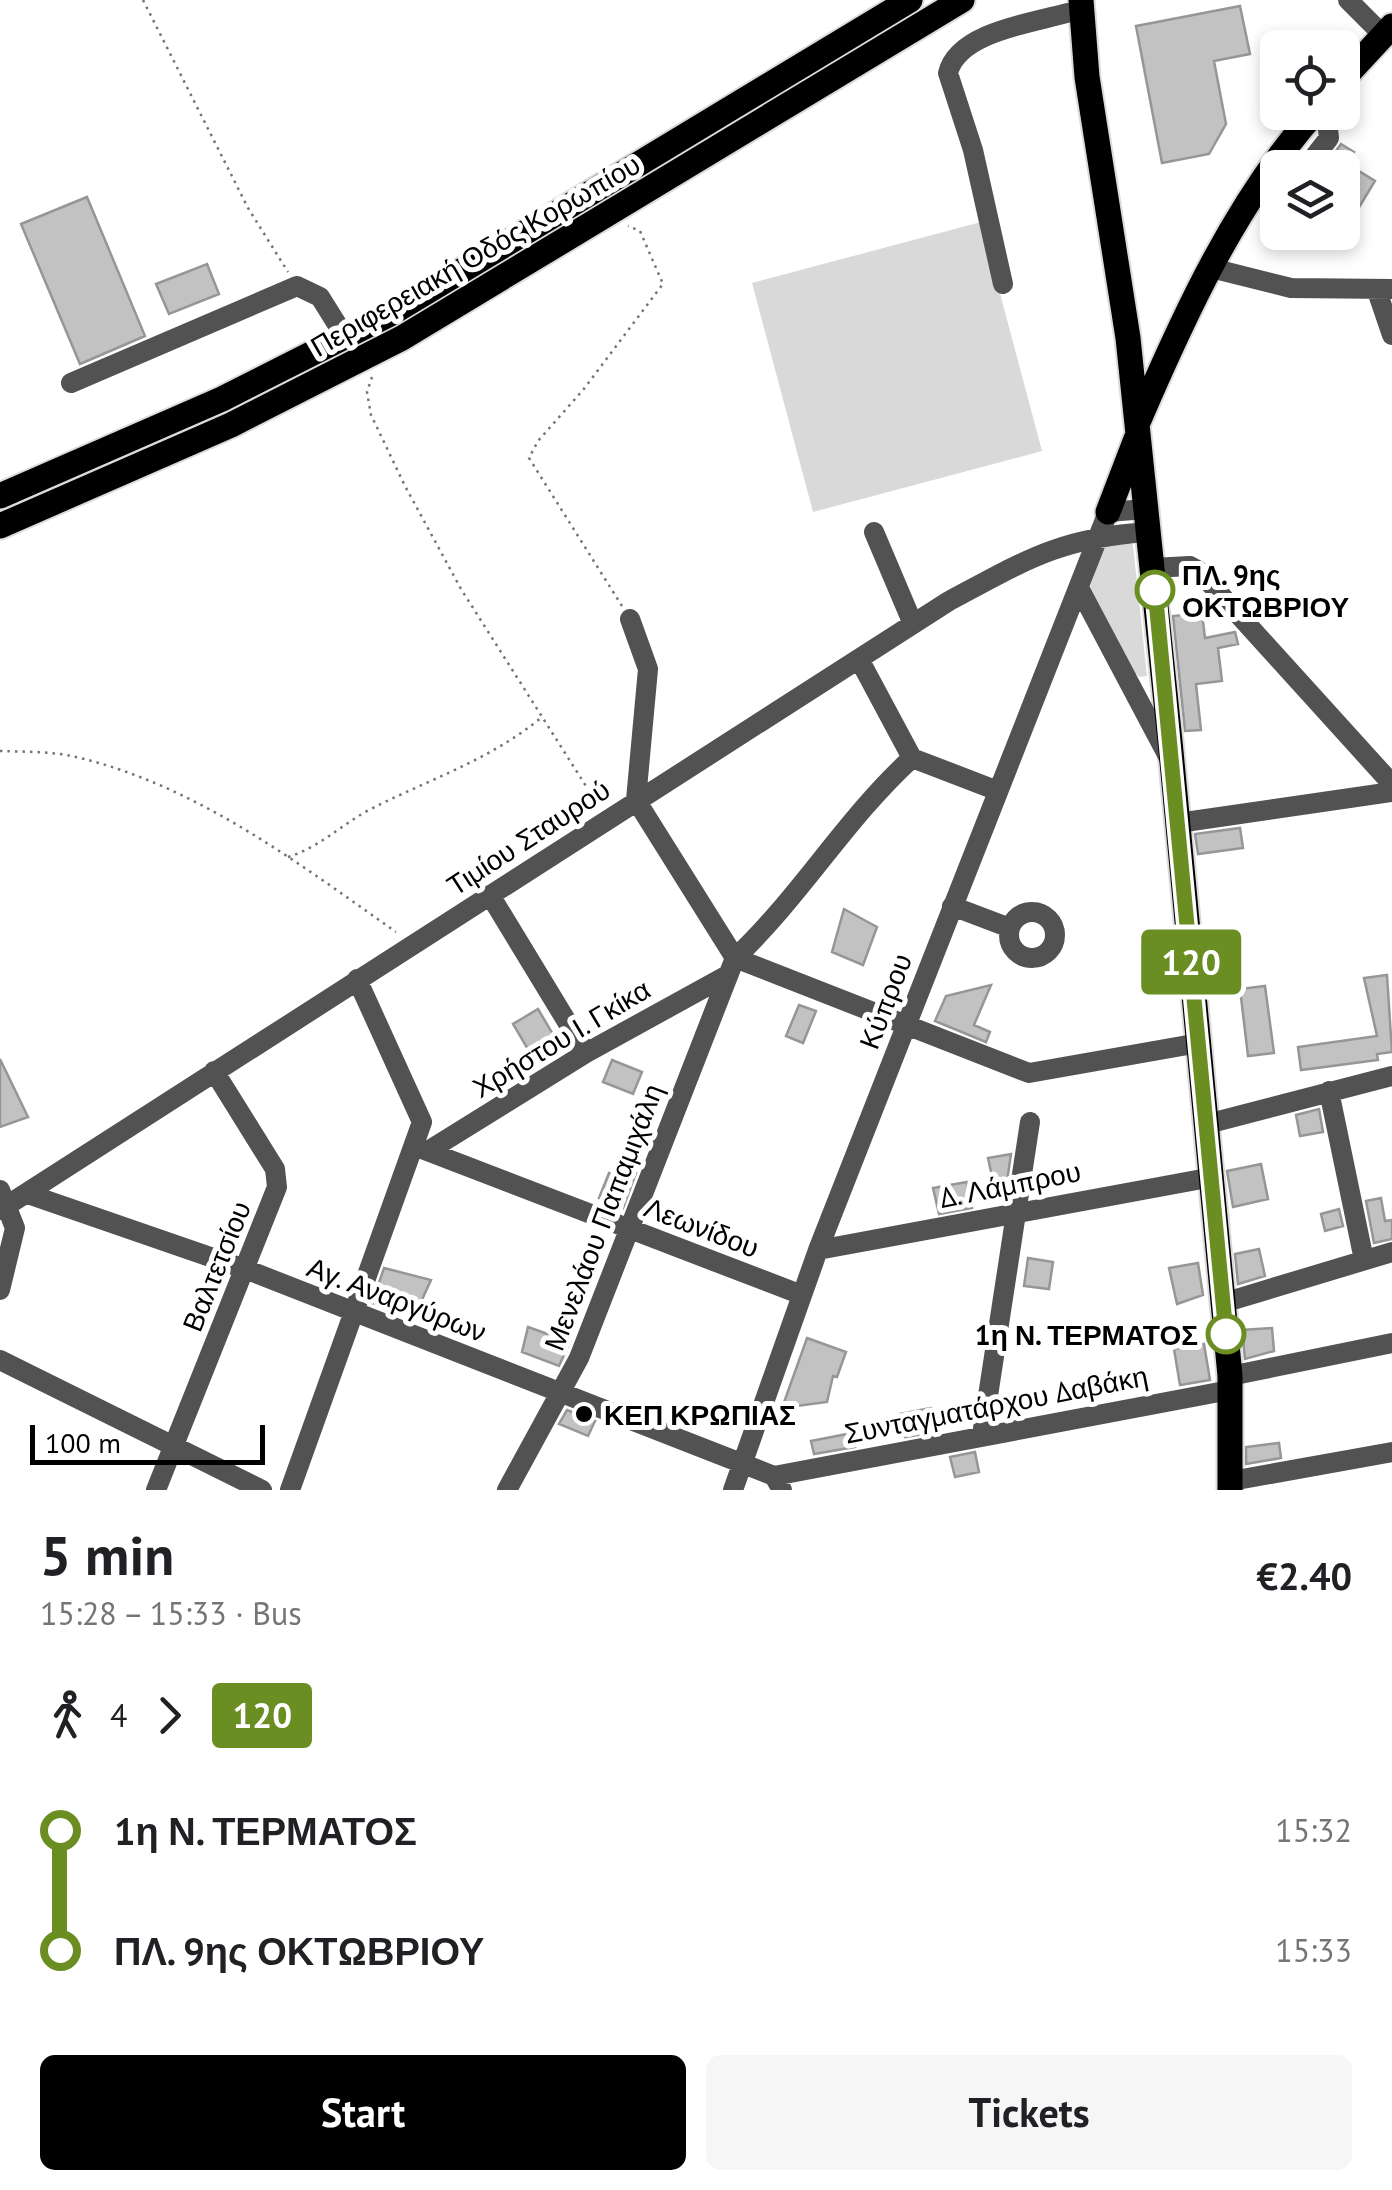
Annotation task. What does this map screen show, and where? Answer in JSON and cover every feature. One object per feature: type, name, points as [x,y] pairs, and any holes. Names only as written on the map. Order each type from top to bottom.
[{"type":"main road","name":"Περιφερειακή Οδός Κορωπίου","points":[[0,496],[222,400],[346,337],[509,244],[910,0]]},
{"type":"main road","name":"Περιφερειακή Οδός Κορωπίου","points":[[0,526],[231,425],[402,338],[962,0]]},
{"type":"main road","points":[[1070,4],[1087,76],[1138,429],[1213,1177],[1230,1383],[1231,1486]]},
{"type":"main road","points":[[1360,57],[1382,28],[1392,5]]},
{"type":"main road","points":[[1360,44],[1382,28]]},
{"type":"main road","points":[[1104,524],[1138,429],[1211,268],[1260,189]]},
{"type":"street","points":[[1348,0],[1382,28]]},
{"type":"street","points":[[1003,284],[973,150],[948,73],[959,52],[1070,4]]},
{"type":"street","points":[[1211,268],[1291,288],[1385,290],[1392,335]]},
{"type":"street","points":[[71,383],[296,286],[314,291],[346,337]]},
{"type":"street","name":"Τιμίου Σταυρού","points":[[3,1202],[28,1194],[914,624],[1047,549],[1104,524],[1147,520]]},
{"type":"street","name":"Κύπρου","points":[[733,1490],[818,1250],[1104,524]]},
{"type":"street","points":[[874,532],[914,624]]},
{"type":"street","points":[[1152,568],[1190,566],[1199,572],[1392,784]]},
{"type":"street","points":[[1079,588],[1171,753]]},
{"type":"street","points":[[630,619],[648,669],[636,800],[735,958],[904,1027],[1030,1072],[1199,1043]]},
{"type":"street","points":[[859,659],[912,758],[998,791]]},
{"type":"street","name":"Μενελάου Παπαμιχάλη","points":[[507,1490],[562,1393],[631,1228],[724,977],[735,958],[784,909],[804,879],[912,758]]},
{"type":"street","points":[[1178,823],[1392,792]]},
{"type":"street","points":[[490,894],[586,1053]]},
{"type":"street","points":[[952,906],[1010,928]]},
{"type":"street","name":"Χρήστου Ι. Γκίκα","points":[[421,1148],[724,977]]},
{"type":"street","points":[[290,1490],[354,1312],[421,1148],[421,1113],[357,979]]},
{"type":"street","name":"Βαλτετσίου","points":[[156,1490],[278,1186],[274,1168],[214,1072]]},
{"type":"street","points":[[1207,1124],[1392,1076]]},
{"type":"street","points":[[1330,1090],[1364,1260]]},
{"type":"street","points":[[982,1435],[1030,1122]]},
{"type":"street","name":"Λεωνίδου","points":[[421,1148],[802,1295]]},
{"type":"street","name":"Δ. Λάμπρου","points":[[818,1250],[1213,1177]]},
{"type":"street","name":"Αγ. Αναργύρων","points":[[28,1194],[246,1269],[742,1464],[778,1483]]},
{"type":"street","points":[[0,1290],[15,1228],[3,1202]]},
{"type":"street","points":[[1223,1303],[1392,1252]]},
{"type":"street","name":"Συνταγματάρχου Δαβάκη","points":[[778,1483],[1230,1383],[1392,1342]]},
{"type":"street","points":[[0,1360],[262,1490]]},
{"type":"street","points":[[1231,1486],[1392,1452]]},
{"type":"path","points":[[143,0],[248,208],[296,286]]},
{"type":"path","points":[[624,226],[640,231],[663,284],[583,390],[538,441],[529,458],[630,619]]},
{"type":"path","points":[[378,370],[366,392],[380,433],[461,589],[607,819]]},
{"type":"path","points":[[288,857],[311,850],[368,810],[484,759],[544,716]]},
{"type":"path","points":[[0,751],[74,756],[146,782],[245,828],[413,944]]},
{"type":"shaded area","points":[[981,222],[1042,451],[813,512],[752,283]]},
{"type":"shaded area","points":[[1128,540],[1133,545],[1147,676],[1140,677],[1128,668],[1089,590],[1105,543]]},
{"type":"building","points":[[1240,6],[1250,54],[1214,61],[1226,124],[1209,154],[1162,163],[1136,26]]},
{"type":"building","points":[[1360,172],[1375,181],[1360,206]]},
{"type":"building","points":[[87,197],[145,336],[80,364],[21,224]]},
{"type":"building","points":[[207,264],[219,294],[169,314],[156,284]]},
{"type":"building","points":[[1202,613],[1205,638],[1235,632],[1238,644],[1218,648],[1222,681],[1196,684],[1201,730],[1185,731],[1173,616]]},
{"type":"building","points":[[1240,828],[1243,848],[1198,854],[1195,834]]},
{"type":"building","points":[[844,909],[877,927],[863,965],[832,952]]},
{"type":"building","points":[[1387,975],[1392,1052],[1377,1054],[1378,1060],[1301,1070],[1298,1047],[1377,1036],[1364,978]]},
{"type":"building","points":[[991,985],[974,1025],[990,1032],[986,1042],[935,1021],[946,996]]},
{"type":"building","points":[[1265,986],[1274,1053],[1248,1056],[1240,989]]},
{"type":"building","points":[[799,1005],[816,1011],[803,1043],[786,1036]]},
{"type":"building","points":[[538,1009],[554,1036],[529,1051],[513,1024]]},
{"type":"building","points":[[0,1059],[28,1117],[0,1127]]},
{"type":"building","points":[[612,1060],[642,1072],[633,1094],[603,1082]]},
{"type":"building","points":[[1319,1109],[1323,1132],[1300,1136],[1296,1115]]},
{"type":"building","points":[[1011,1154],[1006,1188],[995,1190],[988,1158]]},
{"type":"building","points":[[1261,1164],[1268,1199],[1233,1207],[1227,1171]]},
{"type":"building","points":[[618,1166],[636,1173],[623,1208],[599,1198],[609,1173],[614,1176]]},
{"type":"building","points":[[967,1182],[972,1208],[939,1214],[933,1188]]},
{"type":"building","points":[[1381,1198],[1385,1221],[1392,1220],[1392,1239],[1374,1243],[1366,1201]]},
{"type":"building","points":[[1339,1209],[1343,1226],[1325,1231],[1321,1214]]},
{"type":"building","points":[[1259,1249],[1265,1276],[1238,1284],[1235,1254]]},
{"type":"building","points":[[1028,1258],[1053,1262],[1049,1289],[1024,1286]]},
{"type":"building","points":[[1198,1263],[1203,1295],[1177,1304],[1169,1268]]},
{"type":"building","points":[[384,1268],[431,1280],[415,1315],[372,1303]]},
{"type":"building","points":[[528,1327],[570,1342],[559,1366],[522,1352]]},
{"type":"building","points":[[1272,1328],[1274,1351],[1245,1359],[1242,1330]]},
{"type":"building","points":[[807,1338],[846,1352],[837,1377],[833,1376],[827,1402],[782,1408]]},
{"type":"building","points":[[1204,1344],[1210,1380],[1180,1385],[1174,1349]]},
{"type":"building","points":[[931,1408],[935,1432],[905,1437],[900,1414]]},
{"type":"building","points":[[567,1410],[595,1421],[588,1436],[559,1424]]},
{"type":"building","points":[[852,1433],[855,1447],[814,1454],[811,1441]]},
{"type":"building","points":[[1279,1443],[1281,1458],[1246,1464],[1246,1447]]},
{"type":"building","points":[[975,1452],[979,1472],[955,1477],[950,1457]]},
{"type":"bus line","name":"120","points":[[1155,590],[1226,1334]]},
{"type":"place","name":"ΠΛ. 9ης ΟΚΤΩΒΡΙΟΥ","points":[[1155,590]]},
{"type":"place","name":"1η Ν. ΤΕΡΜΑΤΟΣ","points":[[1226,1334]]},
{"type":"place","name":"ΚΕΠ ΚΡΩΠΙΑΣ","points":[[584,1414]]}]
